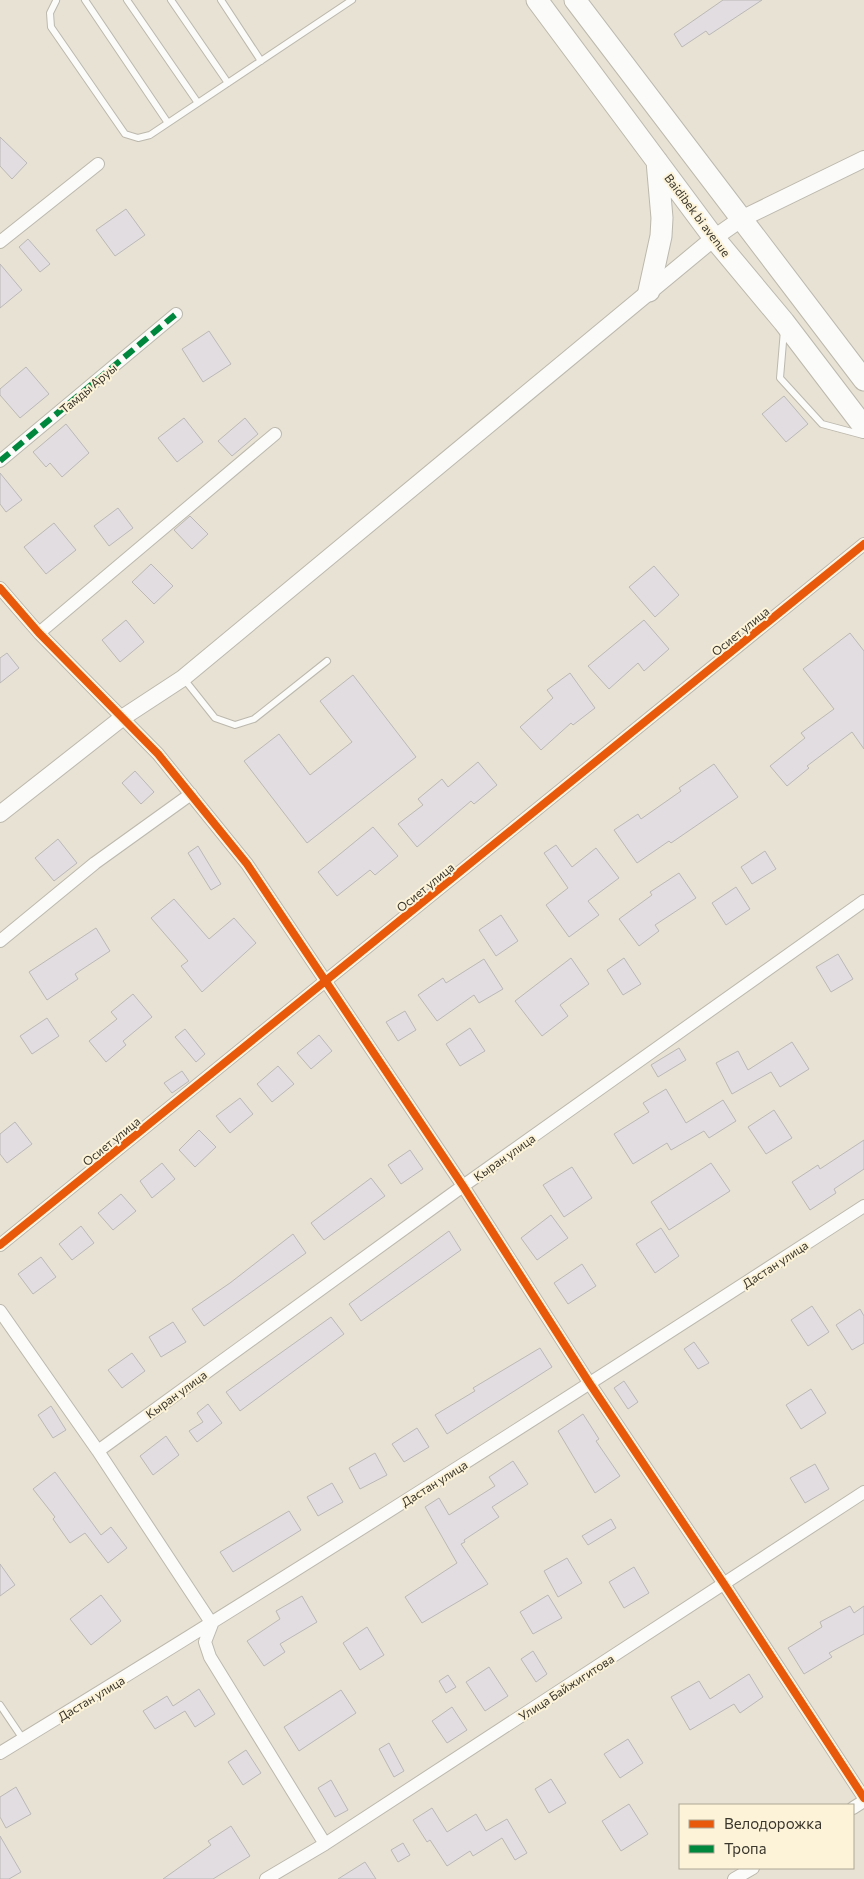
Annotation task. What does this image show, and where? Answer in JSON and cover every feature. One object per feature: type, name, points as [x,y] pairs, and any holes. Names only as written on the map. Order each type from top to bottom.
[{"type":"main road","name":"Baidibek bi avenue","points":[[537,0],[714,238],[784,322],[864,427]]},
{"type":"main road","points":[[574,0],[864,380]]},
{"type":"main road","points":[[648,291],[661,236],[662,218],[657,161]]},
{"type":"street","points":[[0,814],[122,718],[183,678],[714,238],[741,219],[864,159]]},
{"type":"street","points":[[0,242],[98,164]]},
{"type":"street","name":"Тамды Аруы","points":[[0,461],[176,314]]},
{"type":"street","points":[[39,632],[275,434]]},
{"type":"street","name":"Осиет улица","points":[[0,1245],[864,544]]},
{"type":"street","points":[[0,588],[39,632],[158,754],[247,864],[325,983],[464,1186],[590,1384],[724,1584],[864,1799],[854,1807]]},
{"type":"street","points":[[0,941],[95,863],[191,794]]},
{"type":"street","name":"Кыран улица","points":[[98,1451],[464,1186],[864,901]]},
{"type":"street","name":"Дастан улица","points":[[0,1753],[212,1624],[590,1384],[864,1206]]},
{"type":"street","points":[[0,1311],[98,1451],[212,1624],[205,1642],[210,1658],[325,1844]]},
{"type":"street","name":"Улица Байжигитова","points":[[266,1879],[325,1844],[864,1492]]},
{"type":"street","points":[[734,1879],[751,1869]]},
{"type":"lane","points":[[52,0],[56,0],[50,13],[51,27],[125,134],[138,138],[150,135],[352,0]]},
{"type":"lane","points":[[85,0],[168,123]]},
{"type":"lane","points":[[127,0],[198,103]]},
{"type":"lane","points":[[171,0],[228,83]]},
{"type":"lane","points":[[221,0],[261,61]]},
{"type":"lane","points":[[784,322],[780,378],[822,424],[864,435]]},
{"type":"lane","points":[[183,678],[215,718],[235,725],[254,719],[327,660]]},
{"type":"lane","points":[[0,1705],[23,1739]]},
{"type":"building","points":[[723,0],[762,0],[709,35],[706,31],[682,47],[674,34]]},
{"type":"building","points":[[0,137],[27,163],[12,179],[0,166]]},
{"type":"building","points":[[126,209],[145,235],[115,256],[96,230]]},
{"type":"building","points":[[28,239],[50,264],[40,272],[19,247]]},
{"type":"building","points":[[0,264],[22,290],[0,308]]},
{"type":"building","points":[[209,331],[231,364],[203,382],[182,349]]},
{"type":"building","points":[[26,367],[49,394],[20,418],[0,395],[0,389]]},
{"type":"building","points":[[784,396],[808,424],[786,442],[762,414]]},
{"type":"building","points":[[184,418],[203,442],[177,462],[158,438]]},
{"type":"building","points":[[245,418],[258,434],[232,456],[218,441]]},
{"type":"building","points":[[66,424],[89,453],[62,477],[50,463],[46,467],[33,452]]},
{"type":"building","points":[[0,473],[22,500],[6,512],[0,504]]},
{"type":"building","points":[[118,508],[133,528],[109,546],[94,526]]},
{"type":"building","points":[[190,516],[208,534],[192,549],[174,530]]},
{"type":"building","points":[[54,523],[76,550],[46,574],[24,547]]},
{"type":"building","points":[[151,564],[173,586],[154,604],[132,582]]},
{"type":"building","points":[[654,566],[679,595],[655,617],[629,587]]},
{"type":"building","points":[[126,620],[144,642],[120,662],[102,640]]},
{"type":"building","points":[[644,620],[669,649],[644,671],[638,663],[609,689],[588,666]]},
{"type":"building","points":[[850,633],[864,651],[864,749],[852,732],[807,766],[809,768],[787,786],[770,766],[805,738],[801,733],[834,709],[803,669]]},
{"type":"building","points":[[7,653],[19,668],[0,683],[0,658]]},
{"type":"building","points":[[570,673],[595,708],[573,725],[571,723],[541,750],[520,727],[553,698],[547,690]]},
{"type":"building","points":[[353,675],[416,757],[307,843],[244,761],[279,734],[310,775],[352,742],[320,701]]},
{"type":"building","points":[[478,762],[497,785],[474,804],[471,801],[417,847],[398,824],[423,805],[418,799],[442,779],[448,787]]},
{"type":"building","points":[[714,764],[738,797],[671,843],[669,841],[637,863],[614,830],[638,814],[641,819],[681,791],[679,788]]},
{"type":"building","points":[[135,771],[154,792],[141,804],[122,783]]},
{"type":"building","points":[[373,827],[398,856],[375,875],[370,870],[337,896],[318,872]]},
{"type":"building","points":[[58,839],[77,863],[54,881],[35,858]]},
{"type":"building","points":[[556,845],[572,867],[596,848],[619,878],[588,901],[599,915],[569,937],[546,905],[568,888],[544,853]]},
{"type":"building","points":[[198,846],[221,884],[211,890],[188,853]]},
{"type":"building","points":[[765,851],[776,869],[752,884],[741,867]]},
{"type":"building","points":[[679,873],[696,898],[655,925],[659,931],[639,946],[619,919],[652,895],[650,892]]},
{"type":"building","points":[[736,887],[750,909],[726,925],[712,903]]},
{"type":"building","points":[[174,899],[209,939],[234,918],[256,943],[202,992],[181,966],[188,961],[151,918]]},
{"type":"building","points":[[501,915],[518,941],[496,956],[479,930]]},
{"type":"building","points":[[96,928],[110,951],[75,974],[78,979],[47,1000],[29,972]]},
{"type":"building","points":[[838,954],[853,979],[831,992],[816,967]]},
{"type":"building","points":[[571,958],[589,984],[560,1005],[568,1016],[542,1036],[515,1001]]},
{"type":"building","points":[[624,958],[641,984],[623,995],[607,970]]},
{"type":"building","points":[[484,959],[503,989],[479,1003],[474,995],[437,1021],[418,995],[443,978],[446,983]]},
{"type":"building","points":[[133,994],[152,1017],[123,1041],[126,1045],[106,1062],[89,1041],[117,1019],[111,1012]]},
{"type":"building","points":[[405,1011],[416,1030],[398,1041],[386,1022]]},
{"type":"building","points":[[47,1018],[59,1036],[32,1054],[20,1036]]},
{"type":"building","points":[[470,1028],[485,1051],[460,1066],[446,1044]]},
{"type":"building","points":[[185,1029],[205,1054],[196,1062],[175,1037]]},
{"type":"building","points":[[319,1035],[332,1051],[311,1069],[297,1053]]},
{"type":"building","points":[[792,1042],[809,1069],[780,1087],[771,1072],[732,1094],[716,1063],[738,1051],[748,1070]]},
{"type":"building","points":[[679,1048],[686,1060],[658,1077],[651,1065]]},
{"type":"building","points":[[278,1066],[294,1084],[272,1102],[257,1084]]},
{"type":"building","points":[[182,1071],[189,1081],[172,1093],[164,1083]]},
{"type":"building","points":[[666,1089],[686,1123],[723,1100],[736,1121],[709,1138],[704,1131],[671,1150],[667,1143],[633,1164],[614,1134],[649,1112],[643,1103]]},
{"type":"building","points":[[240,1098],[253,1114],[230,1133],[216,1116]]},
{"type":"building","points":[[774,1110],[792,1138],[766,1154],[748,1127]]},
{"type":"building","points":[[15,1122],[32,1144],[7,1163],[0,1154],[0,1134]]},
{"type":"building","points":[[199,1130],[216,1147],[195,1167],[179,1150]]},
{"type":"building","points":[[864,1140],[864,1169],[834,1189],[836,1193],[810,1210],[792,1182],[818,1165],[820,1169]]},
{"type":"building","points":[[410,1150],[423,1169],[401,1184],[388,1165]]},
{"type":"building","points":[[162,1163],[175,1179],[152,1198],[140,1181]]},
{"type":"building","points":[[711,1163],[730,1191],[669,1230],[651,1202]]},
{"type":"building","points":[[572,1167],[592,1198],[564,1217],[543,1185]]},
{"type":"building","points":[[371,1178],[385,1196],[324,1240],[311,1223]]},
{"type":"building","points":[[121,1194],[136,1211],[113,1230],[98,1213]]},
{"type":"building","points":[[551,1215],[568,1238],[537,1260],[521,1238]]},
{"type":"building","points":[[81,1226],[94,1243],[72,1260],[59,1244]]},
{"type":"building","points":[[661,1228],[679,1256],[655,1273],[636,1244]]},
{"type":"building","points":[[449,1231],[461,1250],[361,1321],[349,1304]]},
{"type":"building","points":[[293,1234],[306,1253],[204,1326],[192,1309],[230,1283]]},
{"type":"building","points":[[41,1257],[56,1277],[33,1294],[18,1274]]},
{"type":"building","points":[[582,1264],[596,1286],[568,1304],[554,1283]]},
{"type":"building","points":[[812,1306],[829,1332],[808,1346],[791,1320]]},
{"type":"building","points":[[860,1309],[864,1316],[864,1343],[852,1350],[836,1325]]},
{"type":"building","points":[[331,1317],[344,1334],[240,1411],[226,1392]]},
{"type":"building","points":[[173,1322],[186,1342],[161,1357],[149,1337]]},
{"type":"building","points":[[694,1342],[709,1363],[698,1369],[684,1349]]},
{"type":"building","points":[[540,1348],[552,1367],[447,1434],[435,1415],[475,1391],[473,1388]]},
{"type":"building","points":[[132,1353],[145,1371],[122,1388],[108,1370]]},
{"type":"building","points":[[624,1381],[638,1402],[628,1409],[614,1388]]},
{"type":"building","points":[[811,1389],[826,1413],[801,1429],[786,1405]]},
{"type":"building","points":[[208,1404],[222,1423],[197,1442],[189,1431],[203,1422],[197,1413]]},
{"type":"building","points":[[51,1406],[66,1430],[53,1438],[38,1415]]},
{"type":"building","points":[[583,1414],[599,1439],[596,1441],[620,1476],[595,1493],[558,1431]]},
{"type":"building","points":[[417,1428],[429,1447],[404,1462],[392,1444]]},
{"type":"building","points":[[166,1436],[179,1455],[153,1475],[140,1456]]},
{"type":"building","points":[[375,1453],[387,1475],[360,1489],[349,1468]]},
{"type":"building","points":[[513,1461],[528,1484],[492,1507],[499,1517],[464,1540],[465,1542],[461,1544],[488,1584],[422,1623],[405,1597],[457,1563],[425,1507],[439,1498],[449,1515],[495,1486],[489,1477]]},
{"type":"building","points":[[815,1464],[829,1489],[805,1503],[790,1478]]},
{"type":"building","points":[[55,1472],[101,1535],[111,1527],[127,1548],[108,1563],[85,1533],[70,1543],[53,1519],[55,1517],[33,1489]]},
{"type":"building","points":[[332,1483],[343,1502],[318,1516],[307,1497]]},
{"type":"building","points":[[289,1511],[301,1530],[233,1572],[220,1552]]},
{"type":"building","points":[[611,1519],[616,1528],[588,1545],[582,1536]]},
{"type":"building","points":[[567,1558],[582,1583],[558,1597],[544,1571]]},
{"type":"building","points":[[0,1564],[15,1585],[0,1596]]},
{"type":"building","points":[[634,1567],[649,1593],[624,1608],[609,1582]]},
{"type":"building","points":[[101,1595],[121,1621],[91,1645],[70,1619]]},
{"type":"building","points":[[548,1595],[562,1618],[533,1634],[520,1612]]},
{"type":"building","points":[[302,1596],[317,1622],[280,1644],[285,1652],[264,1666],[247,1641],[280,1619],[276,1611]]},
{"type":"building","points":[[850,1606],[854,1613],[864,1606],[864,1634],[829,1653],[832,1657],[804,1674],[788,1648],[822,1627],[820,1622]]},
{"type":"building","points":[[367,1627],[384,1655],[360,1670],[343,1643]]},
{"type":"building","points":[[533,1651],[547,1674],[536,1682],[521,1659]]},
{"type":"building","points":[[489,1667],[508,1696],[485,1711],[466,1682]]},
{"type":"building","points":[[749,1674],[763,1697],[740,1713],[734,1704],[690,1730],[671,1697],[699,1681],[710,1699]]},
{"type":"building","points":[[448,1675],[456,1687],[446,1693],[439,1681]]},
{"type":"building","points":[[199,1689],[215,1714],[195,1727],[185,1711],[155,1729],[143,1711],[167,1696],[173,1706]]},
{"type":"building","points":[[341,1690],[356,1713],[299,1751],[284,1727]]},
{"type":"building","points":[[452,1707],[467,1730],[447,1743],[432,1721]]},
{"type":"building","points":[[628,1739],[643,1763],[620,1778],[604,1754]]},
{"type":"building","points":[[389,1743],[404,1771],[394,1777],[379,1749]]},
{"type":"building","points":[[246,1750],[261,1773],[243,1785],[228,1762]]},
{"type":"building","points":[[551,1779],[566,1803],[549,1813],[535,1789]]},
{"type":"building","points":[[331,1780],[348,1810],[335,1817],[318,1788]]},
{"type":"building","points":[[16,1787],[31,1814],[6,1828],[0,1817],[0,1797]]},
{"type":"building","points":[[629,1804],[648,1834],[621,1851],[602,1821]]},
{"type":"building","points":[[432,1808],[447,1832],[476,1814],[486,1831],[507,1819],[527,1853],[515,1860],[502,1838],[473,1856],[470,1851],[447,1866],[430,1840],[427,1842],[413,1820]]},
{"type":"building","points":[[231,1826],[250,1856],[213,1879],[163,1879],[211,1845],[208,1841]]},
{"type":"building","points":[[0,1836],[21,1872],[9,1879],[0,1879]]},
{"type":"building","points":[[403,1843],[410,1855],[398,1862],[391,1850]]},
{"type":"building","points":[[365,1862],[376,1879],[338,1879]]},
{"type":"marked path","points":[[0,461],[176,314]]},
{"type":"cycle path","points":[[0,1245],[864,544]]},
{"type":"cycle path","points":[[0,588],[39,633],[158,754],[247,864],[463,1186],[590,1384],[864,1798]]}]
